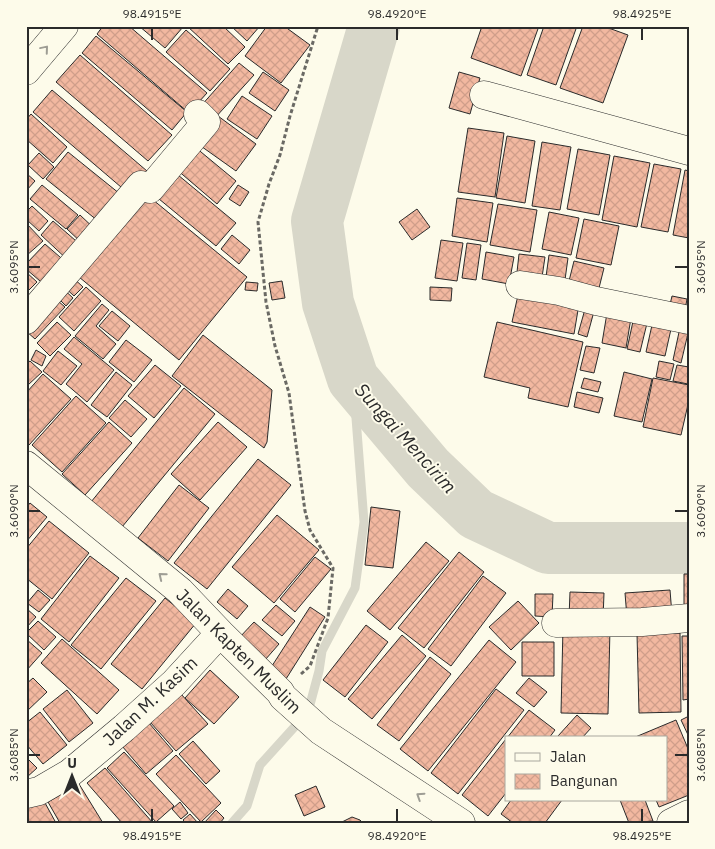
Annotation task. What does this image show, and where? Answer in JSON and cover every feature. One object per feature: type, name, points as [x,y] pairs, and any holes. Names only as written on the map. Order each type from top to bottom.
[{"type":"street","points":[[26,71],[64,26]]},
{"type":"street","points":[[484,95],[689,152]]},
{"type":"street","points":[[26,320],[142,185],[150,189],[163,174],[206,122],[198,114]]},
{"type":"street","points":[[520,284],[689,320]]},
{"type":"street","name":"Jalan Kapten Muslim","points":[[26,466],[180,591],[281,694],[321,731],[461,823]]},
{"type":"street","points":[[556,623],[642,622],[689,618]]},
{"type":"street","name":"Jalan M. Kasim","points":[[26,794],[39,791],[70,773],[86,760],[174,683],[220,633]]},
{"type":"street","points":[[671,823],[689,814]]},
{"type":"path","points":[[281,694],[310,666],[328,618],[333,568],[310,530],[305,511],[290,393],[275,346],[266,302],[258,222],[318,26]]},
{"type":"building","points":[[103,26],[129,26],[207,93],[189,113],[97,34]]},
{"type":"building","points":[[139,26],[182,26],[183,27],[165,48]]},
{"type":"building","points":[[187,26],[223,26],[245,47],[228,64]]},
{"type":"building","points":[[231,26],[260,26],[247,41]]},
{"type":"building","points":[[267,26],[284,26],[310,45],[281,83],[245,56]]},
{"type":"building","points":[[482,26],[539,26],[521,76],[471,58]]},
{"type":"building","points":[[544,26],[577,26],[556,85],[527,75]]},
{"type":"building","points":[[583,26],[603,26],[628,35],[603,103],[560,88]]},
{"type":"building","points":[[186,30],[230,69],[210,91],[166,52]]},
{"type":"building","points":[[96,36],[187,112],[172,130],[82,53]]},
{"type":"building","points":[[80,55],[172,135],[148,161],[56,82]]},
{"type":"building","points":[[239,63],[254,75],[214,119],[200,107]]},
{"type":"building","points":[[263,72],[289,90],[275,111],[249,93]]},
{"type":"building","points":[[459,72],[480,78],[470,114],[449,108]]},
{"type":"building","points":[[52,90],[147,171],[128,193],[33,112]]},
{"type":"building","points":[[242,96],[272,116],[257,139],[227,119]]},
{"type":"building","points":[[31,114],[67,147],[53,163],[26,139],[26,120]]},
{"type":"building","points":[[218,116],[256,144],[236,171],[198,144]]},
{"type":"building","points":[[468,128],[504,133],[495,197],[458,192]]},
{"type":"building","points":[[507,136],[535,141],[525,203],[496,198]]},
{"type":"building","points":[[542,142],[571,147],[560,210],[532,206]]},
{"type":"building","points":[[195,147],[236,181],[217,204],[176,169]]},
{"type":"building","points":[[578,149],[610,155],[599,215],[567,209]]},
{"type":"building","points":[[68,152],[125,198],[103,225],[46,179]]},
{"type":"building","points":[[39,153],[54,167],[43,179],[28,165]]},
{"type":"building","points":[[614,156],[650,163],[637,227],[602,220]]},
{"type":"building","points":[[654,164],[681,169],[668,232],[641,227]]},
{"type":"building","points":[[172,170],[236,223],[216,246],[153,194]]},
{"type":"building","points":[[685,170],[689,171],[689,238],[673,235]]},
{"type":"building","points":[[26,173],[35,181],[26,191]]},
{"type":"building","points":[[42,185],[78,215],[66,229],[30,199]]},
{"type":"building","points":[[238,185],[249,192],[240,206],[229,199]]},
{"type":"building","points":[[141,190],[247,277],[179,360],[73,272]]},
{"type":"building","points":[[457,198],[493,203],[487,242],[452,236]]},
{"type":"building","points":[[498,204],[537,210],[530,252],[490,245]]},
{"type":"building","points":[[32,206],[48,221],[39,231],[26,219],[26,212]]},
{"type":"building","points":[[417,209],[430,227],[412,240],[399,222]]},
{"type":"building","points":[[549,212],[579,218],[571,255],[542,249]]},
{"type":"building","points":[[80,215],[97,231],[84,245],[67,229]]},
{"type":"building","points":[[584,219],[619,226],[611,265],[576,258]]},
{"type":"building","points":[[53,221],[83,247],[70,262],[41,235]]},
{"type":"building","points":[[26,223],[43,241],[26,256]]},
{"type":"building","points":[[232,235],[250,250],[239,264],[221,249]]},
{"type":"building","points":[[441,240],[463,243],[457,281],[435,278]]},
{"type":"building","points":[[467,243],[481,245],[476,280],[462,278]]},
{"type":"building","points":[[45,244],[68,264],[47,287],[26,269],[26,264]]},
{"type":"building","points":[[486,252],[514,257],[509,284],[482,279]]},
{"type":"building","points":[[519,254],[545,257],[541,284],[516,281]]},
{"type":"building","points":[[549,255],[568,258],[564,287],[545,284]]},
{"type":"building","points":[[574,261],[604,268],[597,296],[567,289]]},
{"type":"building","points":[[26,272],[37,282],[26,293]]},
{"type":"building","points":[[69,274],[83,287],[74,296],[61,284]]},
{"type":"building","points":[[282,281],[285,298],[272,300],[269,283]]},
{"type":"building","points":[[246,282],[258,283],[257,291],[245,290]]},
{"type":"building","points":[[60,286],[73,298],[66,306],[53,293]]},
{"type":"building","points":[[520,286],[580,298],[574,334],[512,322]]},
{"type":"building","points":[[86,287],[101,301],[74,331],[59,317]]},
{"type":"building","points":[[430,287],[452,288],[451,301],[430,300]]},
{"type":"building","points":[[51,295],[65,307],[35,339],[26,331]]},
{"type":"building","points":[[672,296],[687,299],[684,316],[668,313]]},
{"type":"building","points":[[587,302],[596,304],[587,337],[578,334]]},
{"type":"building","points":[[102,304],[109,310],[96,326],[116,344],[103,359],[75,336]]},
{"type":"building","points":[[608,307],[632,312],[626,348],[602,343]]},
{"type":"building","points":[[112,311],[130,326],[118,341],[99,326]]},
{"type":"building","points":[[635,312],[649,315],[640,352],[627,349]]},
{"type":"building","points":[[654,316],[673,320],[665,356],[646,352]]},
{"type":"building","points":[[57,322],[71,335],[50,356],[37,343]]},
{"type":"building","points":[[497,322],[583,342],[568,407],[528,398],[530,388],[484,377]]},
{"type":"building","points":[[681,323],[689,329],[681,363],[673,360]]},
{"type":"building","points":[[203,335],[272,390],[267,442],[264,448],[172,376]]},
{"type":"building","points":[[74,337],[114,370],[87,402],[66,384],[82,364],[64,349]]},
{"type":"building","points":[[126,340],[152,360],[134,382],[109,362]]},
{"type":"building","points":[[586,346],[600,348],[594,373],[580,370]]},
{"type":"building","points":[[36,350],[46,356],[42,366],[31,360]]},
{"type":"building","points":[[58,351],[77,366],[61,385],[43,371]]},
{"type":"building","points":[[30,361],[42,372],[28,385],[26,384],[26,364]]},
{"type":"building","points":[[659,361],[674,364],[670,380],[656,377]]},
{"type":"building","points":[[155,365],[181,386],[154,418],[128,396]]},
{"type":"building","points":[[677,365],[689,367],[688,384],[673,381]]},
{"type":"building","points":[[116,372],[132,385],[107,417],[91,405]]},
{"type":"building","points":[[624,372],[652,379],[642,422],[614,416]]},
{"type":"building","points":[[43,374],[71,399],[29,445],[26,443],[26,393]]},
{"type":"building","points":[[584,378],[601,382],[598,392],[581,388]]},
{"type":"building","points":[[653,378],[689,385],[689,400],[681,435],[643,427]]},
{"type":"building","points":[[184,388],[215,414],[122,527],[91,502]]},
{"type":"building","points":[[577,392],[603,398],[599,413],[574,407]]},
{"type":"building","points":[[76,396],[106,423],[62,472],[32,445]]},
{"type":"building","points":[[125,400],[147,419],[131,437],[109,418]]},
{"type":"building","points":[[109,422],[132,443],[85,495],[62,474]]},
{"type":"building","points":[[218,422],[247,447],[200,500],[171,474]]},
{"type":"building","points":[[258,459],[291,485],[207,589],[174,563]]},
{"type":"building","points":[[179,485],[209,508],[168,561],[138,538]]},
{"type":"building","points":[[30,503],[47,517],[26,542],[26,508]]},
{"type":"building","points":[[371,507],[400,511],[393,568],[365,565]]},
{"type":"building","points":[[277,515],[319,550],[274,603],[232,567]]},
{"type":"building","points":[[49,521],[89,553],[52,599],[26,578],[26,549]]},
{"type":"building","points":[[426,542],[449,561],[390,630],[367,611]]},
{"type":"building","points":[[459,552],[484,572],[424,648],[398,628]]},
{"type":"building","points":[[90,556],[119,578],[69,642],[41,619]]},
{"type":"building","points":[[315,557],[331,569],[295,612],[280,599]]},
{"type":"building","points":[[684,574],[689,574],[689,608],[684,608]]},
{"type":"building","points":[[483,576],[506,593],[451,666],[428,649]]},
{"type":"building","points":[[126,578],[156,601],[101,669],[71,645]]},
{"type":"building","points":[[228,589],[248,606],[237,619],[217,602]]},
{"type":"building","points":[[38,590],[50,600],[39,612],[27,603]]},
{"type":"building","points":[[670,590],[672,615],[627,618],[625,593]]},
{"type":"building","points":[[570,592],[604,593],[603,619],[569,618]]},
{"type":"building","points":[[535,594],[553,594],[552,617],[535,616]]},
{"type":"building","points":[[165,598],[196,623],[142,689],[111,664]]},
{"type":"building","points":[[518,601],[539,623],[511,650],[489,627]]},
{"type":"building","points":[[276,605],[295,621],[282,636],[262,620]]},
{"type":"building","points":[[310,607],[325,617],[286,679],[270,669]]},
{"type":"building","points":[[26,608],[36,617],[26,628]]},
{"type":"building","points":[[38,621],[56,637],[44,650],[26,633]]},
{"type":"building","points":[[254,622],[279,644],[265,660],[239,638]]},
{"type":"building","points":[[366,625],[388,642],[345,697],[323,680]]},
{"type":"building","points":[[563,627],[610,628],[608,714],[561,713]]},
{"type":"building","points":[[680,633],[681,712],[639,713],[637,634]]},
{"type":"building","points":[[402,635],[426,656],[372,719],[348,699]]},
{"type":"building","points":[[682,636],[689,636],[689,699],[683,700]]},
{"type":"building","points":[[26,639],[42,653],[26,671]]},
{"type":"building","points":[[62,639],[119,690],[97,714],[41,663]]},
{"type":"building","points":[[489,640],[516,662],[428,771],[400,749]]},
{"type":"building","points":[[522,642],[554,642],[554,676],[522,676]]},
{"type":"building","points":[[430,657],[451,674],[399,741],[377,725]]},
{"type":"building","points":[[210,670],[239,697],[214,724],[185,698]]},
{"type":"building","points":[[33,678],[47,692],[26,712],[26,684]]},
{"type":"building","points":[[529,678],[547,692],[534,707],[516,693]]},
{"type":"building","points":[[496,689],[524,710],[458,794],[431,773]]},
{"type":"building","points":[[67,690],[93,723],[69,742],[43,709]]},
{"type":"building","points":[[181,694],[208,724],[176,751],[150,722]]},
{"type":"building","points":[[529,710],[555,730],[550,736],[509,736]]},
{"type":"building","points":[[40,712],[67,745],[43,764],[26,744],[26,723]]},
{"type":"building","points":[[577,715],[591,728],[584,736],[558,736]]},
{"type":"building","points":[[689,716],[689,737],[681,720]]},
{"type":"building","points":[[676,720],[689,751],[689,795],[659,807],[657,802],[668,802],[668,736],[638,736]]},
{"type":"building","points":[[149,723],[173,751],[146,774],[122,746]]},
{"type":"building","points":[[505,740],[505,794],[488,816],[462,795]]},
{"type":"building","points":[[193,741],[220,771],[206,784],[179,754]]},
{"type":"building","points":[[124,752],[174,806],[156,822],[107,768]]},
{"type":"building","points":[[176,755],[221,803],[201,822],[156,774]]},
{"type":"building","points":[[26,757],[37,768],[26,778]]},
{"type":"building","points":[[105,768],[153,823],[122,823],[87,783]]},
{"type":"building","points":[[79,784],[103,823],[60,823],[48,802]]},
{"type":"building","points":[[316,786],[325,807],[304,816],[295,795]]},
{"type":"building","points":[[44,801],[56,823],[26,823],[26,805]]},
{"type":"building","points":[[180,802],[188,813],[181,819],[172,809]]},
{"type":"building","points":[[510,802],[561,802],[545,823],[513,823],[501,814]]},
{"type":"building","points":[[621,802],[646,802],[653,821],[629,823]]},
{"type":"building","points":[[216,810],[224,818],[220,823],[204,823]]},
{"type":"building","points":[[190,814],[198,823],[186,823],[183,820]]},
{"type":"building","points":[[352,817],[363,823],[340,823]]},
{"type":"waterway","name":"Sungai Mencirim","points":[[374,26],[317,221],[328,303],[353,379],[428,468],[476,514],[548,548],[689,548]]},
{"type":"waterway","points":[[232,823],[247,806],[260,765],[308,712],[319,671],[322,651],[355,588],[364,522],[353,379]]}]
